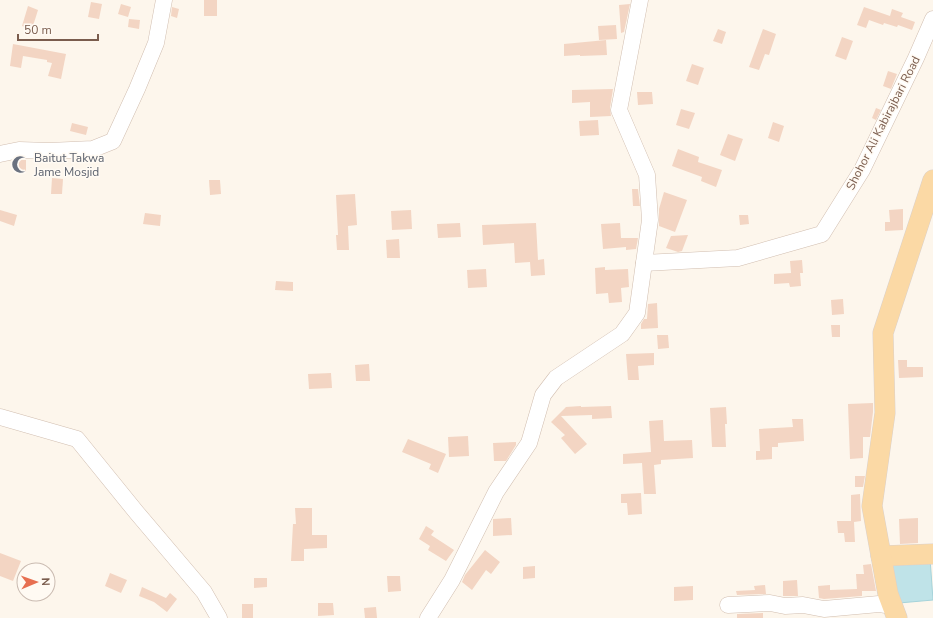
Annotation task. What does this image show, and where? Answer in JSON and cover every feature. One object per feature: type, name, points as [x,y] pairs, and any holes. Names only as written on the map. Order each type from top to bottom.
[{"type":"main road","points":[[895,612],[888,594],[872,506],[885,413],[883,333],[933,180]]},
{"type":"main road","points":[[881,556],[933,554]]},
{"type":"street","points":[[0,154],[19,150],[49,151],[93,149],[113,141],[138,89],[156,43],[164,0]]},
{"type":"street","points":[[428,618],[452,580],[496,492],[529,443],[543,395],[556,378],[622,334],[637,313],[650,220],[647,175],[618,110],[640,0]]},
{"type":"street","name":"Shohor Ali Kabirajbari Road","points":[[644,263],[738,258],[822,234],[862,170],[916,58],[933,19]]},
{"type":"street","points":[[0,417],[77,439],[136,513],[204,592],[219,618]]},
{"type":"street","points":[[728,605],[770,603],[785,606],[803,604],[824,609],[879,604],[895,612]]},
{"type":"water","points":[[930,558],[933,600],[899,603],[890,561]]},
{"type":"building","points":[[204,0],[217,0],[217,16],[204,16]]},
{"type":"building","points":[[91,2],[102,4],[99,19],[88,17]]},
{"type":"building","points":[[121,4],[131,7],[128,17],[118,14]]},
{"type":"building","points":[[630,4],[624,32],[621,33],[619,5]]},
{"type":"building","points":[[28,6],[38,10],[32,29],[22,26]]},
{"type":"building","points":[[172,7],[179,9],[177,18],[171,16]]},
{"type":"building","points":[[864,7],[890,16],[892,9],[903,13],[901,17],[915,22],[912,30],[898,25],[897,27],[884,23],[883,25],[869,20],[866,28],[857,25]]},
{"type":"building","points":[[129,19],[140,20],[139,29],[128,27]]},
{"type":"building","points":[[616,25],[617,39],[599,40],[598,26]]},
{"type":"building","points":[[718,29],[726,32],[722,44],[713,41]]},
{"type":"building","points":[[763,29],[776,34],[769,55],[765,54],[759,70],[749,67]]},
{"type":"building","points":[[842,37],[853,41],[846,60],[835,56]]},
{"type":"building","points":[[606,40],[607,55],[564,56],[564,44]]},
{"type":"building","points":[[13,44],[66,54],[61,79],[48,76],[52,63],[47,62],[47,60],[23,56],[21,68],[10,66]]},
{"type":"building","points":[[692,64],[704,68],[698,85],[686,81]]},
{"type":"building","points":[[888,71],[897,74],[891,89],[883,86]]},
{"type":"building","points":[[613,89],[610,108],[611,116],[590,117],[590,102],[572,103],[572,90]]},
{"type":"building","points":[[637,92],[652,92],[653,104],[638,105]]},
{"type":"building","points":[[876,108],[881,110],[876,120],[872,118]]},
{"type":"building","points":[[681,109],[695,113],[689,129],[676,125]]},
{"type":"building","points":[[598,120],[599,135],[580,136],[579,121]]},
{"type":"building","points":[[773,122],[784,126],[779,142],[768,138]]},
{"type":"building","points":[[72,123],[88,127],[86,135],[70,131]]},
{"type":"building","points":[[728,134],[743,139],[735,161],[720,155]]},
{"type":"building","points":[[678,149],[699,157],[698,162],[722,170],[716,187],[701,181],[702,177],[672,166]]},
{"type":"building","name":"Baitut Takwa Jame Mosjid","points":[[16,160],[26,160],[26,172],[17,172]]},
{"type":"building","points":[[52,178],[63,179],[62,194],[51,194]]},
{"type":"building","points":[[209,180],[220,180],[221,194],[210,195]]},
{"type":"building","points":[[632,189],[638,189],[640,206],[633,206]]},
{"type":"building","points":[[664,192],[687,200],[675,232],[659,226],[659,209]]},
{"type":"building","points":[[355,194],[357,225],[348,226],[349,250],[337,250],[336,235],[338,235],[336,195]]},
{"type":"building","points":[[903,209],[903,230],[885,231],[885,222],[890,222],[889,210]]},
{"type":"building","points":[[0,210],[17,215],[14,226],[0,221]]},
{"type":"building","points":[[411,210],[412,229],[392,230],[391,211]]},
{"type":"building","points":[[145,213],[161,215],[160,226],[143,224]]},
{"type":"building","points":[[739,215],[748,215],[749,224],[740,225]]},
{"type":"building","points":[[460,223],[461,237],[438,238],[437,224]]},
{"type":"building","points":[[536,223],[538,260],[544,259],[545,275],[531,276],[530,262],[515,263],[514,243],[483,245],[482,225]]},
{"type":"building","points":[[620,223],[621,238],[638,238],[636,249],[626,250],[626,247],[603,249],[601,224]]},
{"type":"building","points":[[688,235],[682,251],[678,252],[666,248],[671,236]]},
{"type":"building","points":[[399,239],[400,258],[387,258],[386,240]]},
{"type":"building","points":[[802,260],[803,273],[800,273],[801,286],[790,287],[789,283],[774,284],[774,274],[791,273],[790,261]]},
{"type":"building","points":[[605,267],[605,270],[628,269],[629,287],[621,288],[622,302],[609,303],[608,293],[596,294],[595,268]]},
{"type":"building","points":[[486,269],[487,287],[468,288],[467,270]]},
{"type":"building","points":[[276,281],[293,282],[293,291],[275,290]]},
{"type":"building","points":[[843,299],[844,314],[832,315],[831,300]]},
{"type":"building","points":[[657,303],[658,328],[641,329],[641,324],[644,319],[647,319],[648,304]]},
{"type":"building","points":[[831,325],[840,325],[840,337],[832,337]]},
{"type":"building","points":[[657,335],[668,335],[669,348],[658,349]]},
{"type":"building","points":[[654,353],[654,365],[638,366],[639,380],[628,380],[626,354]]},
{"type":"building","points":[[898,360],[907,360],[907,367],[923,367],[923,377],[899,378]]},
{"type":"building","points":[[369,364],[370,381],[356,381],[355,365]]},
{"type":"building","points":[[331,373],[332,388],[309,389],[308,374]]},
{"type":"building","points":[[873,403],[870,437],[863,437],[863,458],[850,459],[848,404]]},
{"type":"building","points":[[611,406],[612,418],[592,419],[592,415],[561,416],[587,444],[575,454],[561,438],[565,435],[551,422],[566,407]]},
{"type":"building","points":[[726,407],[726,447],[712,447],[710,408]]},
{"type":"building","points":[[792,419],[803,419],[804,441],[778,443],[778,447],[772,447],[772,459],[756,460],[756,451],[760,451],[759,429],[793,427]]},
{"type":"building","points":[[663,420],[664,441],[692,440],[693,458],[661,460],[661,464],[654,465],[656,494],[644,494],[642,463],[623,464],[623,454],[651,452],[649,421]]},
{"type":"building","points":[[468,436],[469,456],[449,457],[448,437]]},
{"type":"building","points":[[408,439],[446,454],[438,473],[429,469],[431,464],[402,452]]},
{"type":"building","points":[[516,442],[516,445],[506,461],[494,461],[493,443]]},
{"type":"building","points":[[855,476],[865,476],[863,487],[855,487]]},
{"type":"building","points":[[641,493],[642,514],[628,515],[627,503],[621,503],[621,494]]},
{"type":"building","points":[[860,494],[861,521],[854,522],[855,542],[845,542],[844,533],[838,533],[837,521],[851,521],[851,495]]},
{"type":"building","points":[[295,508],[312,508],[312,535],[327,535],[327,548],[304,549],[304,561],[291,561],[293,524],[296,524]]},
{"type":"building","points":[[511,518],[512,535],[493,536],[493,519]]},
{"type":"building","points":[[918,518],[918,543],[900,544],[899,519]]},
{"type":"building","points":[[426,526],[434,531],[431,535],[454,550],[446,561],[428,550],[430,546],[419,539]]},
{"type":"building","points":[[485,550],[500,562],[491,574],[486,570],[472,590],[462,582],[465,575]]},
{"type":"building","points":[[0,553],[21,561],[16,562],[16,574],[13,581],[0,576]]},
{"type":"building","points":[[871,564],[876,591],[862,591],[862,596],[824,599],[819,598],[818,586],[830,585],[830,590],[857,589],[856,574],[864,574],[863,565]]},
{"type":"building","points":[[535,566],[535,578],[523,579],[523,567]]},
{"type":"building","points":[[110,573],[127,580],[121,593],[105,586]]},
{"type":"building","points":[[387,576],[400,576],[401,591],[388,592]]},
{"type":"building","points":[[254,578],[267,578],[267,587],[254,588]]},
{"type":"building","points":[[797,580],[798,596],[783,596],[783,581]]},
{"type":"building","points":[[765,585],[766,594],[737,595],[736,591],[755,590],[754,586]]},
{"type":"building","points":[[693,586],[693,600],[674,601],[674,587]]},
{"type":"building","points":[[142,587],[166,598],[170,593],[177,599],[167,612],[154,602],[139,596]]},
{"type":"building","points":[[318,603],[333,603],[334,615],[318,616]]},
{"type":"building","points":[[242,604],[253,604],[253,618],[242,618]]},
{"type":"building","points":[[376,607],[377,618],[365,618],[364,608]]},
{"type":"building","points":[[763,613],[763,618],[737,618],[737,614]]},
{"type":"place","name":"Baitut Takwa Jame Mosjid","points":[[21,165]]}]
